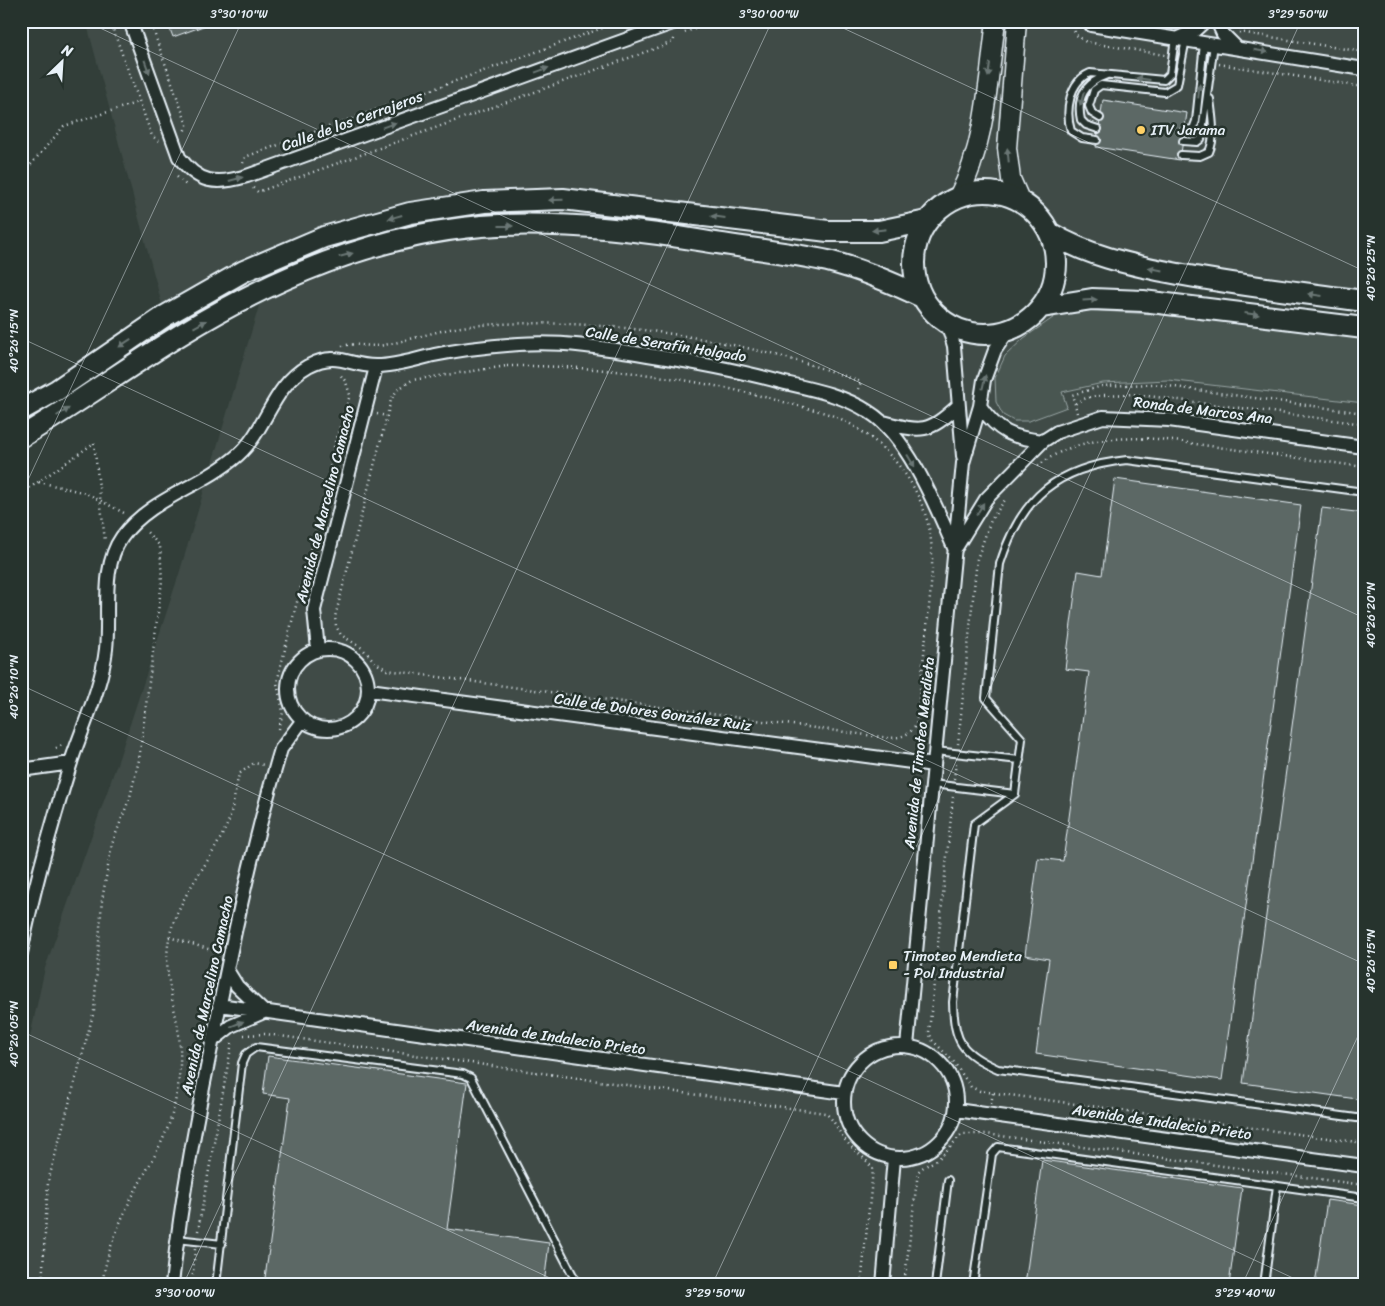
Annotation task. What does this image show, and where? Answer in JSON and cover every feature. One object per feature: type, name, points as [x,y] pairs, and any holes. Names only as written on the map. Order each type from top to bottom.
[{"type":"main road","points":[[979,192],[999,193],[1021,202],[1039,216],[1050,234],[1056,258],[1054,284],[1042,306],[1029,320],[992,334],[966,332],[946,322],[933,312],[922,297],[914,272],[916,245],[927,221],[941,207],[958,197],[979,192]]},
{"type":"main road","points":[[21,410],[57,390],[165,316],[244,271],[324,237],[410,213],[484,202],[563,200],[828,232],[880,231],[927,221]]},
{"type":"main road","points":[[21,437],[181,335],[264,289],[337,257],[413,237],[462,229],[482,226],[559,226],[667,235],[828,261],[899,286],[922,297]]},
{"type":"main road","points":[[1050,234],[1098,256],[1143,267],[1212,281],[1364,301]]},
{"type":"main road","points":[[1042,306],[1092,298],[1144,301],[1364,328]]},
{"type":"street","name":"Calle de los Cerrajeros","points":[[130,21],[179,157],[195,174],[217,182],[247,176],[678,21]]},
{"type":"street","points":[[958,197],[967,181],[979,144],[996,21]]},
{"type":"street","points":[[1017,21],[1007,148],[1011,179],[1021,202]]},
{"type":"street","points":[[1180,38],[1194,31],[1204,21]]},
{"type":"street","points":[[1217,21],[1223,34],[1236,47]]},
{"type":"street","points":[[1091,25],[1364,69]]},
{"type":"street","name":"Avenida de Timoteo Mendieta","points":[[946,322],[954,346],[964,463]]},
{"type":"street","name":"Avenida de Timoteo Mendieta","points":[[906,1046],[964,463],[980,406],[984,380],[995,350],[1010,328]]},
{"type":"street","name":"Calle de Serafín Holgado","points":[[376,367],[490,347],[526,344],[601,347],[726,367],[832,395],[853,403],[883,422],[913,430],[937,425],[958,406]]},
{"type":"street","points":[[24,956],[27,925],[71,763],[105,662],[111,562],[119,541],[136,520],[153,507],[218,470],[240,454],[255,434],[275,398],[289,380],[308,366],[334,357],[376,367]]},
{"type":"street","name":"Avenida de Marcelino Camacho","points":[[318,650],[314,610],[376,367]]},
{"type":"street","points":[[980,406],[991,423],[1002,431],[1022,439],[1042,441]]},
{"type":"street","name":"Ronda de Marcos Ana","points":[[955,550],[986,499],[1042,441],[1080,424],[1103,418],[1169,420],[1364,447]]},
{"type":"street","name":"Calle de Serafín Holgado","points":[[883,422],[907,455],[931,495],[955,550]]},
{"type":"street","points":[[333,649],[347,654],[359,663],[366,676],[369,690],[366,703],[360,714],[351,723],[339,728],[326,730],[302,721],[288,700],[287,687],[290,674],[297,663],[306,655],[318,650],[333,649]]},
{"type":"street","name":"Calle de Dolores González Ruiz","points":[[369,690],[934,765]]},
{"type":"street","name":"Avenida de Marcelino Camacho","points":[[172,1285],[177,1239],[212,1041],[230,955],[281,749],[302,721]]},
{"type":"street","points":[[21,770],[71,763]]},
{"type":"street","points":[[212,1041],[231,1026],[264,1012],[237,986],[227,970]]},
{"type":"street","name":"Avenida de Indalecio Prieto","points":[[219,1006],[844,1093]]},
{"type":"street","points":[[906,1046],[931,1055],[949,1073],[956,1091],[956,1110],[949,1130],[935,1147],[923,1154],[909,1158],[894,1158],[873,1151],[855,1137],[844,1109],[844,1093],[848,1080],[866,1057],[885,1048],[906,1046]]},
{"type":"street","name":"Avenida de Indalecio Prieto","points":[[956,1110],[1364,1166]]},
{"type":"street","points":[[883,1285],[894,1158]]},
{"type":"lane","points":[[1097,140],[1082,138],[1071,131],[1068,120],[1070,102],[1076,85],[1082,77],[1090,73],[1110,74],[1150,81],[1164,80],[1170,74],[1180,38]]},
{"type":"lane","points":[[1100,118],[1092,113],[1089,106],[1094,90],[1101,85],[1165,92],[1177,85],[1180,38]]},
{"type":"lane","points":[[1181,155],[1200,156],[1209,152],[1211,146],[1213,119],[1209,92],[1209,43]]},
{"type":"lane","points":[[1184,131],[1193,129],[1196,121],[1209,43]]},
{"type":"lane","points":[[1098,129],[1086,125],[1081,120],[1080,98],[1086,87],[1095,80],[1110,74]]},
{"type":"lane","points":[[1183,141],[1197,142],[1201,140],[1209,92]]},
{"type":"lane","points":[[1364,492],[1127,460],[1099,463],[1072,473],[1050,486],[1032,501],[1022,514],[1006,543],[1000,564],[995,592],[986,698],[1022,738],[1015,794],[974,824],[953,1002],[954,1028],[962,1044],[976,1059],[998,1069],[1364,1119]]},
{"type":"lane","points":[[935,751],[1020,760]]},
{"type":"lane","points":[[932,784],[1015,794]]},
{"type":"lane","points":[[216,1285],[242,1063],[246,1054],[256,1047],[291,1050],[463,1074],[471,1078],[578,1285]]},
{"type":"lane","points":[[973,1285],[992,1154],[998,1147],[1364,1198]]},
{"type":"lane","points":[[935,1285],[948,1180]]},
{"type":"lane","points":[[1264,1285],[1277,1186]]},
{"type":"lane","points":[[177,1239],[222,1244]]},
{"type":"path","points":[[150,21],[187,125],[184,133],[185,138]]},
{"type":"path","points":[[235,166],[243,164],[244,157],[622,21]]},
{"type":"path","points":[[1236,32],[1364,52]]},
{"type":"path","points":[[21,176],[64,126],[139,102]]},
{"type":"path","points":[[337,348],[347,345],[383,346],[467,326],[511,324],[582,325],[638,330],[726,344],[823,368],[861,382],[844,421]]},
{"type":"path","points":[[549,366],[667,379],[721,388],[761,396],[844,421],[874,440],[891,456],[906,475],[921,502],[928,522],[933,564],[916,726],[901,738],[874,736],[387,670],[376,664],[362,648],[341,635],[336,626],[339,603],[391,400],[397,390],[412,380],[499,367],[549,366]]},
{"type":"path","points":[[277,735],[283,712],[277,683],[336,442],[350,395],[346,382],[338,372],[332,371]]},
{"type":"path","points":[[1086,443],[1072,395],[1102,386],[1153,384],[1364,413]]},
{"type":"path","points":[[1075,404],[1078,401],[1098,396],[1133,394],[1364,424]]},
{"type":"path","points":[[1036,468],[1066,450],[1104,438],[1158,439],[1364,467]]},
{"type":"path","points":[[21,494],[94,442],[106,550],[110,541]]},
{"type":"path","points":[[39,482],[86,493],[136,520],[160,546],[162,581],[139,760],[130,797],[112,844],[102,900],[94,1011],[48,1182],[42,1285]]},
{"type":"path","points":[[1009,494],[991,520],[977,559],[929,1032],[932,1040],[954,1061],[971,1087],[980,1091],[1364,1143]]},
{"type":"path","points":[[122,522],[136,520]]},
{"type":"path","points":[[56,748],[68,742]]},
{"type":"path","points":[[102,1285],[104,1266],[114,1236],[158,1150],[170,1120],[177,1091],[180,1050],[168,982],[166,960],[169,937],[180,907],[227,824],[240,774],[254,764],[276,766]]},
{"type":"path","points":[[169,937],[230,955]]},
{"type":"path","points":[[21,990],[24,956]]},
{"type":"path","points":[[192,1285],[196,1242],[232,1042],[238,1035],[266,1034],[824,1113],[832,1118],[847,1143],[870,1163],[873,1170],[861,1285]]},
{"type":"path","points":[[904,1285],[918,1172],[923,1166],[935,1161],[946,1152],[962,1134],[980,1133],[1364,1186]]},
{"type":"shaded area","points":[[86,21],[1364,21],[1364,301],[1212,281],[1050,233],[1039,216],[1021,201],[999,193],[979,192],[958,197],[941,207],[927,221],[879,231],[484,202],[324,237],[165,316]]},
{"type":"shaded area","points":[[559,226],[828,261],[922,297],[933,312],[966,332],[992,334],[1029,320],[1042,307],[1092,299],[1364,328],[1364,1285],[21,1285],[21,1078],[45,968],[119,758],[179,574],[264,289],[413,237]]},
{"type":"shaded area","points":[[1084,310],[1171,315],[1364,337],[1364,403],[1168,380],[1103,383],[1062,392],[1067,407],[1029,421],[1014,421],[1003,415],[996,402],[995,378],[1005,356],[1024,338],[1060,313]]},
{"type":"building","points":[[167,21],[217,21],[173,37]]},
{"type":"building","name":"ITV Jarama","points":[[1103,100],[1187,113],[1180,160],[1096,147]]},
{"type":"building","points":[[1115,479],[1301,505],[1222,1080],[1036,1054],[1049,959],[1025,955],[1038,858],[1063,861],[1089,672],[1065,669],[1078,571],[1102,575]]},
{"type":"building","points":[[1322,508],[1364,513],[1364,1100],[1243,1083]]},
{"type":"building","points":[[268,1056],[467,1083],[447,1229],[549,1243],[544,1285],[264,1285],[290,1098],[263,1094]]},
{"type":"building","points":[[1042,1160],[1242,1188],[1229,1285],[1025,1285]]},
{"type":"building","points":[[1327,1200],[1364,1205],[1364,1285],[1315,1285]]},
{"type":"place","name":"ITV Jarama","points":[[1141,130]]},
{"type":"place","name":"Timoteo Mendieta - Pol Industrial","points":[[893,965]]}]
